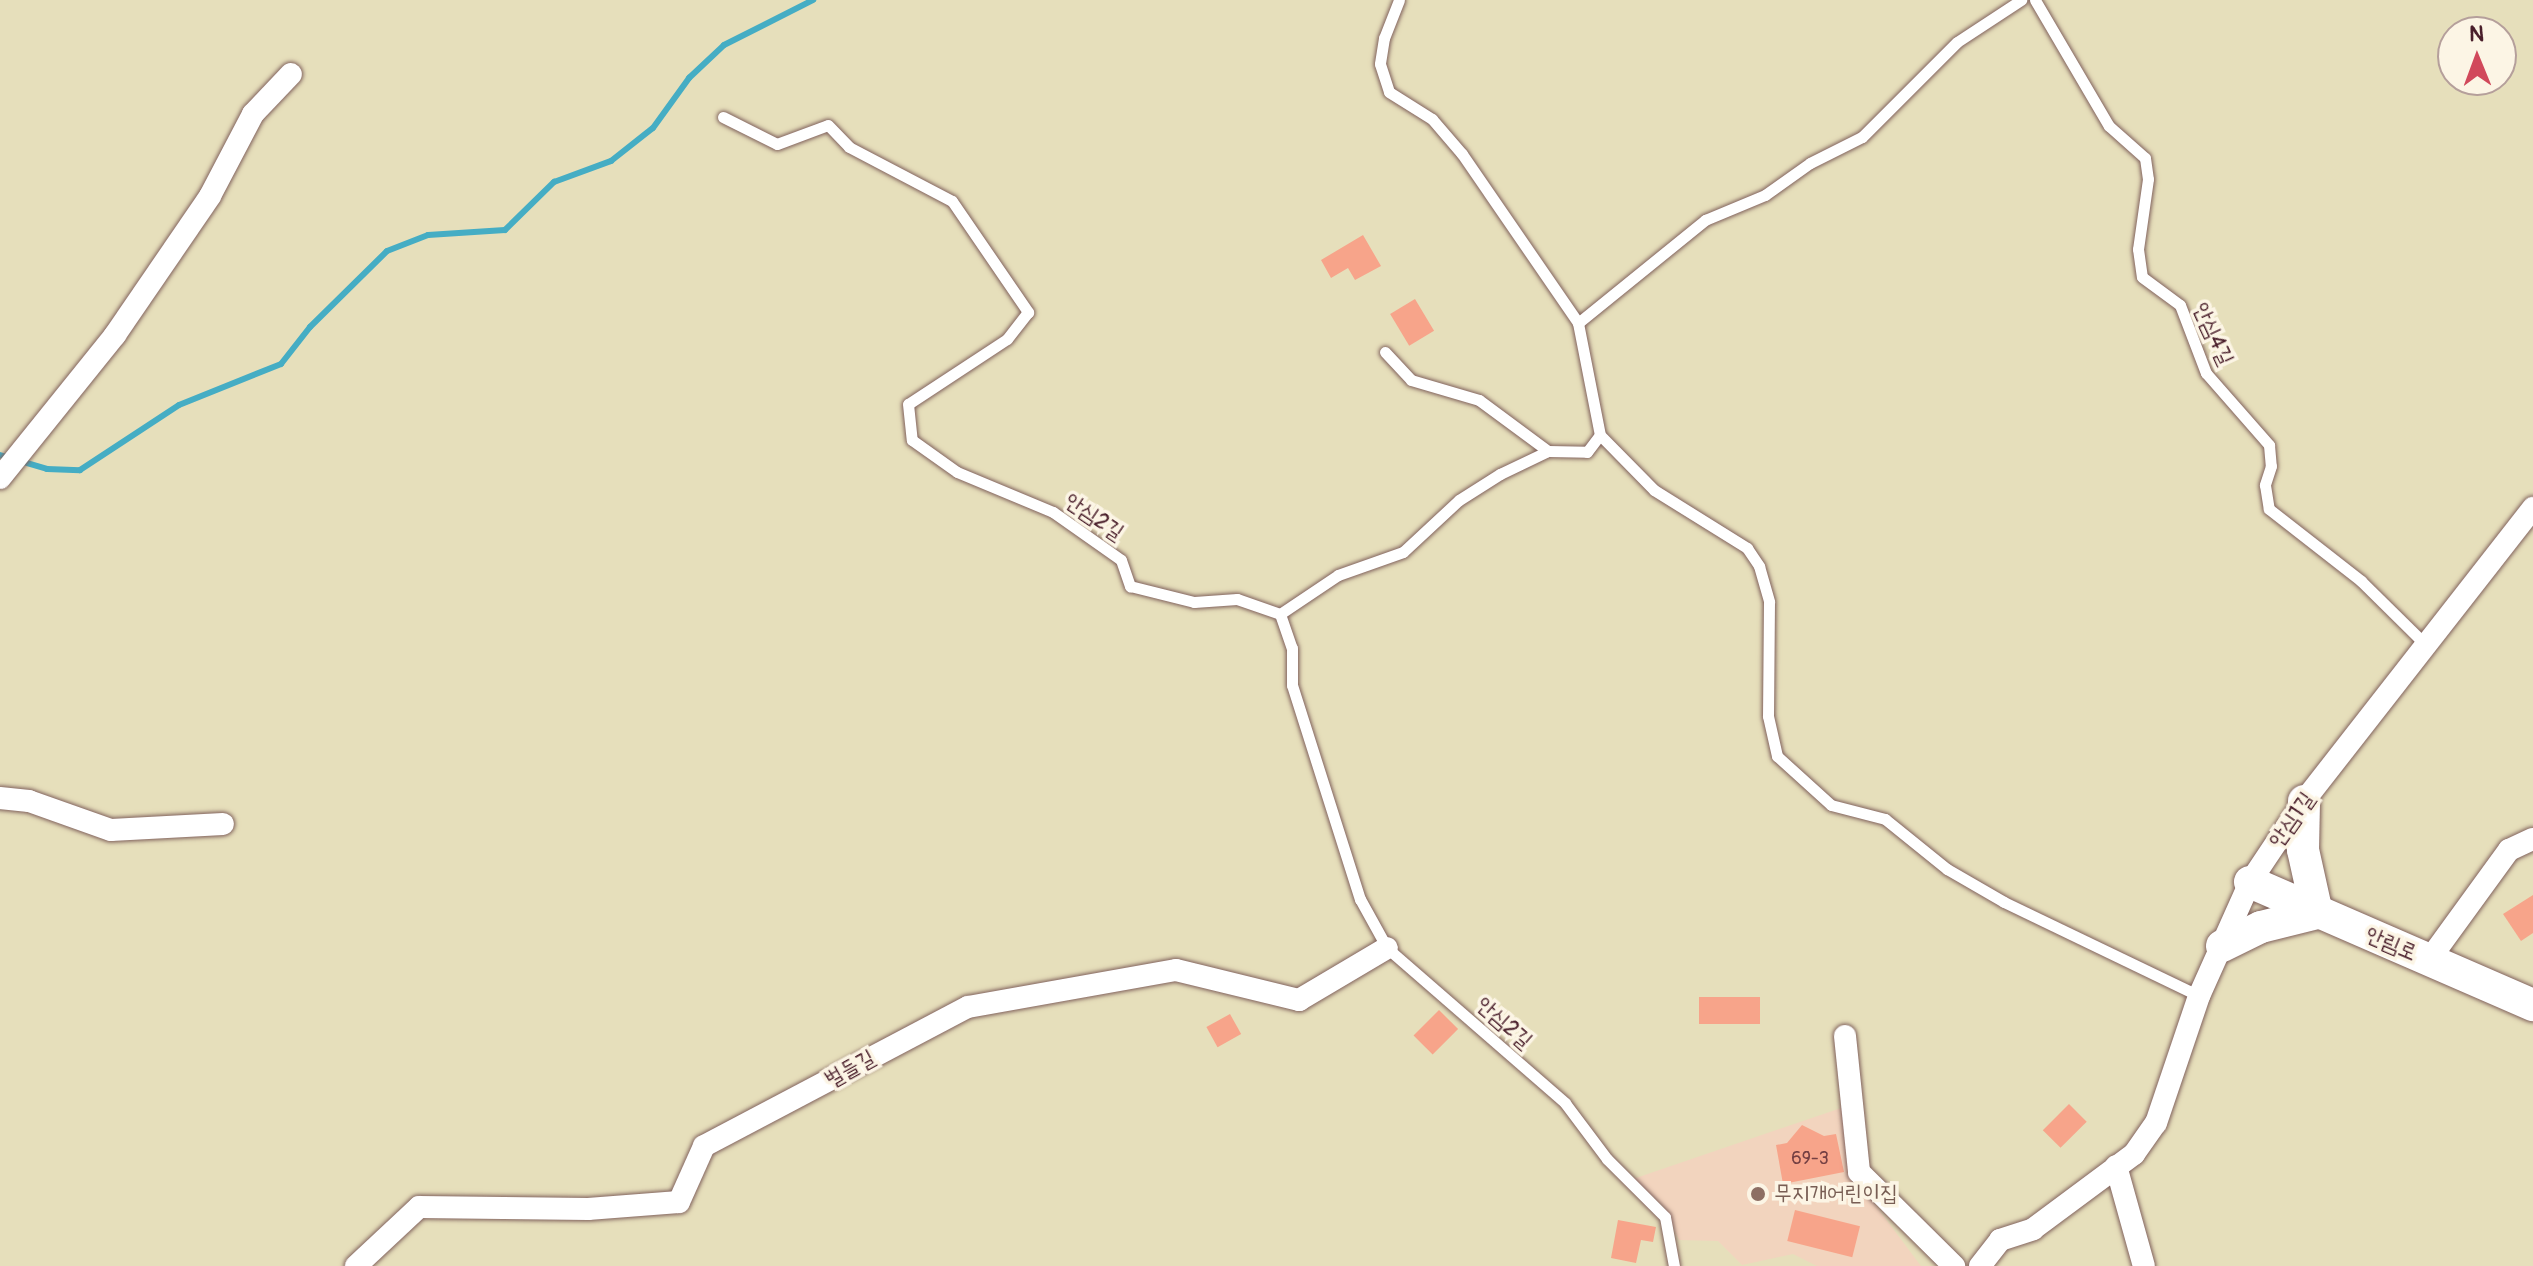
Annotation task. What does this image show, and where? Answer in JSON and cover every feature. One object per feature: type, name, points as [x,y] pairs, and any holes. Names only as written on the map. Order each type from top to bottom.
[{"type":"street","points":[[3,473],[115,335],[210,196],[253,114],[291,74]]},
{"type":"street","name":"안심1길","points":[[1980,1266],[2000,1240],[2033,1229],[2134,1154],[2156,1123],[2199,996],[2250,882],[2304,801],[2533,508]]},
{"type":"street","points":[[0,798],[29,801],[111,830],[223,824]]},
{"type":"street","points":[[2222,946],[2261,927],[2317,913],[2303,850],[2304,801]]},
{"type":"street","points":[[2429,960],[2509,850],[2533,839]]},
{"type":"street","name":"안림로","points":[[2250,882],[2533,1005]]},
{"type":"street","name":"벌들길","points":[[356,1266],[419,1207],[588,1209],[679,1202],[704,1146],[968,1007],[1176,970],[1299,1000],[1387,948]]},
{"type":"street","points":[[1845,1036],[1859,1172],[1954,1266]]},
{"type":"street","points":[[2116,1166],[2144,1266]]},
{"type":"lane","points":[[1399,0],[1380,64],[1389,92],[1432,119],[1462,154],[1578,323],[1600,435],[1654,490],[1747,548],[1759,566],[1769,602],[1768,716],[1777,756],[1831,805],[1885,819],[1947,869],[2004,902],[2199,996]]},
{"type":"lane","points":[[1578,323],[1705,220],[1765,195],[1810,163],[1862,137],[1957,42],[2021,0]]},
{"type":"lane","name":"안심4길","points":[[2035,0],[2109,126],[2145,158],[2148,179],[2138,249],[2142,277],[2180,305],[2206,373],[2269,445],[2265,485],[2269,509],[2361,581],[2426,645]]},
{"type":"lane","name":"안심2길","points":[[723,117],[777,144],[828,125],[849,147],[952,201],[1028,312],[1007,339],[908,404],[912,440],[957,472],[1053,512],[1121,560],[1130,586],[1194,602],[1237,599],[1280,614],[1292,648],[1292,685],[1360,899],[1387,948],[1565,1103],[1607,1159],[1665,1217],[1674,1266]]},
{"type":"lane","points":[[1385,352],[1411,380],[1479,400],[1548,451]]},
{"type":"lane","points":[[1280,614],[1338,575],[1403,552],[1459,500],[1548,451],[1587,452],[1600,435]]},
{"type":"shaded area","name":"무지개어린이집","points":[[1847,1106],[1858,1182],[1921,1266],[1817,1266],[1793,1254],[1742,1265],[1718,1241],[1679,1240],[1664,1207],[1633,1179]]},
{"type":"building","points":[[1363,235],[1381,266],[1355,280],[1348,268],[1331,278],[1321,260]]},
{"type":"building","points":[[1415,299],[1434,331],[1409,346],[1390,314]]},
{"type":"building","points":[[2533,895],[2533,933],[2521,941],[2503,914]]},
{"type":"building","points":[[1699,997],[1760,997],[1760,1024],[1699,1024]]},
{"type":"building","points":[[1439,1010],[1458,1029],[1433,1055],[1414,1035]]},
{"type":"building","points":[[1230,1014],[1241,1034],[1218,1047],[1206,1027]]},
{"type":"building","points":[[2069,1104],[2087,1122],[2061,1148],[2043,1130]]},
{"type":"building","points":[[1802,1125],[1824,1136],[1836,1134],[1844,1172],[1783,1184],[1776,1145],[1787,1143]]},
{"type":"building","points":[[1795,1210],[1860,1226],[1852,1257],[1787,1241]]},
{"type":"building","points":[[1618,1220],[1656,1227],[1653,1242],[1641,1240],[1636,1263],[1611,1258]]},
{"type":"waterway","points":[[0,455],[47,469],[80,470],[179,405],[281,364],[310,327],[387,251],[428,235],[505,230],[554,182],[611,161],[653,128],[689,78],[724,45],[813,0]]},
{"type":"place","name":"무지개어린이집","points":[[1758,1194]]}]
